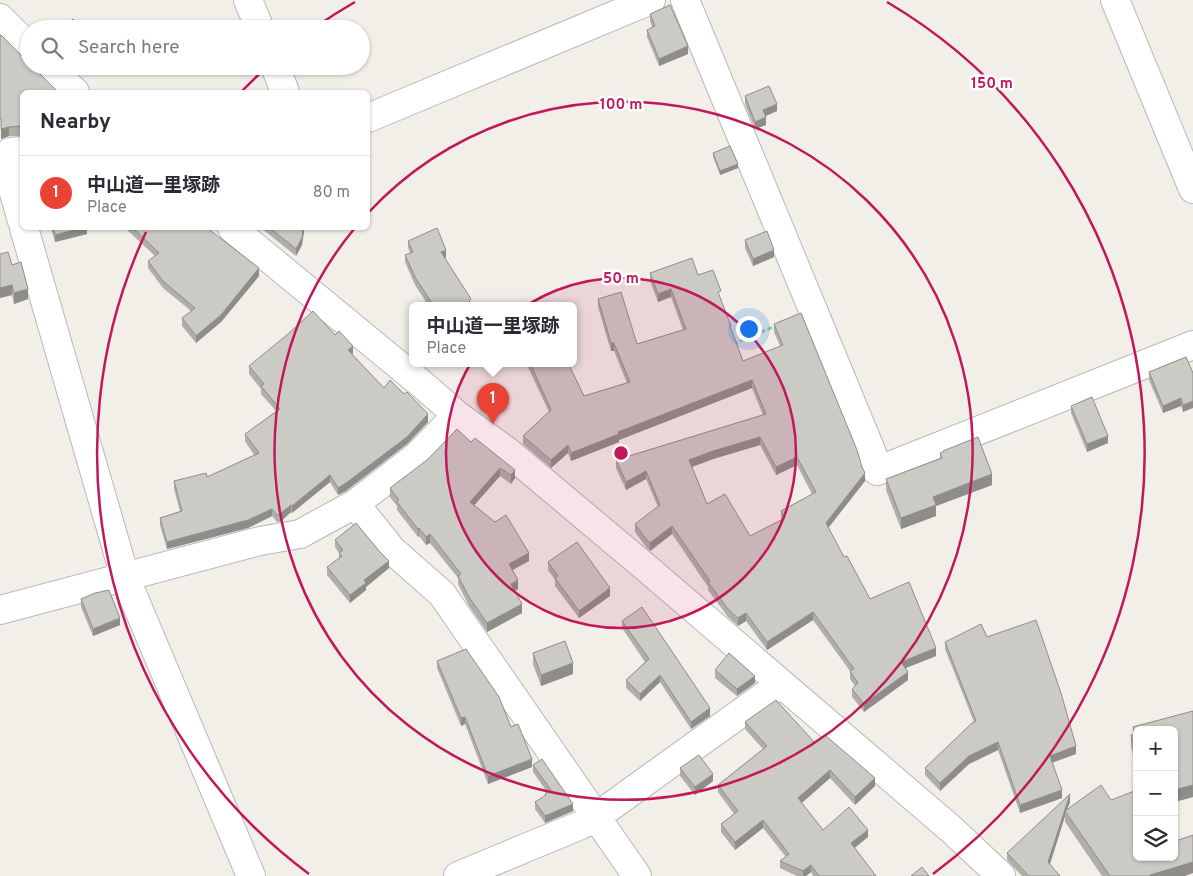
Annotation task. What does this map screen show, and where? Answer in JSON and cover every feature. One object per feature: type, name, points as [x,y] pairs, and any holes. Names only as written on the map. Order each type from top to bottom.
[{"type":"street","points":[[248,0],[256,20]]},
{"type":"street","points":[[370,117],[651,0]]},
{"type":"street","points":[[685,0],[872,453],[877,471],[1193,345]]},
{"type":"street","points":[[1115,0],[1193,189]]},
{"type":"street","points":[[0,18],[20,38]]},
{"type":"street","points":[[57,75],[73,90]]},
{"type":"street","points":[[279,75],[285,90]]},
{"type":"street","points":[[20,151],[10,152],[5,161],[20,214]]},
{"type":"street","points":[[25,230],[125,577],[251,876]]},
{"type":"street","points":[[234,230],[424,386],[457,416],[507,451],[951,828],[1001,876]]},
{"type":"street","points":[[0,610],[260,541],[300,534],[355,504],[417,456],[457,416]]},
{"type":"street","points":[[355,504],[392,550],[442,594],[637,876]]},
{"type":"street","points":[[458,876],[596,817],[781,684]]},
{"type":"path","points":[[733,344],[813,310]]},
{"type":"building","points":[[670,5],[688,46],[659,59],[647,30],[655,26],[650,14]]},
{"type":"building","points":[[1,35],[20,54],[20,75],[41,75],[56,90],[20,90],[20,126],[1,129]]},
{"type":"building","points":[[769,86],[777,104],[763,110],[766,117],[755,122],[745,96]]},
{"type":"building","points":[[730,146],[738,164],[720,171],[713,153]]},
{"type":"building","points":[[437,228],[446,250],[441,252],[471,299],[470,302],[431,302],[415,277],[405,255],[413,252],[408,241]]},
{"type":"building","points":[[54,230],[74,230],[55,235]]},
{"type":"building","points":[[135,230],[210,230],[259,268],[221,315],[196,336],[182,318],[195,308],[163,281],[148,261],[159,253]]},
{"type":"building","points":[[272,230],[303,230],[302,238],[296,249]]},
{"type":"building","points":[[767,231],[774,250],[753,259],[745,240]]},
{"type":"building","points":[[8,252],[12,265],[21,262],[28,289],[14,293],[12,285],[0,288],[0,254]]},
{"type":"building","points":[[692,258],[698,275],[713,270],[721,291],[718,292],[743,361],[783,345],[774,324],[801,313],[865,473],[826,523],[844,557],[847,556],[870,599],[909,582],[936,648],[901,662],[908,672],[864,704],[852,689],[858,683],[850,671],[854,669],[813,612],[767,642],[746,613],[738,618],[728,609],[672,526],[650,543],[635,524],[660,505],[646,471],[626,482],[616,460],[766,414],[752,380],[618,432],[619,434],[571,453],[568,445],[551,460],[523,436],[551,410],[532,367],[570,367],[584,396],[630,382],[614,343],[611,343],[598,299],[621,292],[637,344],[686,329],[671,289],[658,294],[650,273]],"holes":[[[760,437],[776,467],[797,457],[816,492],[781,511],[785,518],[750,536],[725,494],[707,504],[689,460]]]},
{"type":"building","points":[[313,311],[335,335],[339,331],[353,346],[348,350],[384,388],[390,380],[404,394],[407,392],[428,414],[407,437],[338,488],[330,475],[280,514],[277,515],[272,509],[248,520],[167,542],[160,518],[182,511],[174,481],[206,473],[207,477],[259,453],[245,434],[280,409],[261,386],[264,384],[249,366]]},
{"type":"building","points":[[1186,357],[1193,373],[1193,401],[1183,405],[1181,398],[1163,406],[1149,372]]},
{"type":"building","points":[[1092,397],[1108,436],[1087,444],[1071,406]]},
{"type":"building","points":[[457,429],[471,442],[475,438],[515,470],[511,475],[500,468],[470,502],[495,522],[506,515],[529,553],[509,564],[518,580],[511,584],[522,604],[487,623],[469,597],[458,576],[461,574],[430,534],[426,537],[418,529],[397,502],[399,500],[390,488],[427,460]]},
{"type":"building","points":[[978,437],[992,474],[933,497],[936,505],[901,518],[886,479],[942,458],[940,453],[943,451]]},
{"type":"building","points":[[356,523],[389,561],[364,580],[366,583],[350,595],[327,567],[342,556],[339,553],[343,550],[335,540]]},
{"type":"building","points":[[577,542],[610,588],[579,611],[555,578],[558,576],[548,562]]},
{"type":"building","points":[[109,590],[120,618],[93,629],[81,599]]},
{"type":"building","points":[[642,607],[710,708],[691,722],[660,675],[640,694],[626,680],[649,659],[622,621]]},
{"type":"building","points":[[1036,620],[1061,693],[1076,746],[1050,756],[1062,790],[1020,805],[998,742],[969,756],[940,783],[925,768],[976,721],[945,642],[981,624],[987,637]]},
{"type":"building","points":[[565,641],[573,663],[541,675],[533,653]]},
{"type":"building","points":[[466,649],[499,697],[511,727],[518,724],[532,759],[488,776],[465,717],[461,718],[437,661]]},
{"type":"building","points":[[729,653],[755,676],[737,689],[715,670]]},
{"type":"building","points":[[776,700],[815,743],[825,735],[875,778],[855,797],[830,770],[798,798],[823,830],[849,807],[868,830],[851,843],[876,876],[819,876],[811,865],[803,871],[780,861],[789,854],[763,820],[735,842],[721,824],[738,811],[718,785],[767,746],[745,722]]},
{"type":"building","points":[[1193,711],[1193,785],[1178,789],[1178,726],[1137,726]]},
{"type":"building","points":[[699,755],[713,774],[695,787],[680,768]]},
{"type":"building","points":[[542,759],[573,804],[545,816],[535,802],[551,790],[533,765]]},
{"type":"building","points":[[1101,785],[1111,800],[1133,792],[1133,861],[1178,861],[1178,840],[1193,835],[1193,862],[1151,876],[1110,876],[1065,811]]},
{"type":"building","points":[[1070,794],[1048,862],[1060,876],[1029,876],[1007,853]]},
{"type":"building","points":[[922,867],[929,876],[911,876]]},
{"type":"place","name":"中山道一里塚跡","points":[[493,424]]}]
